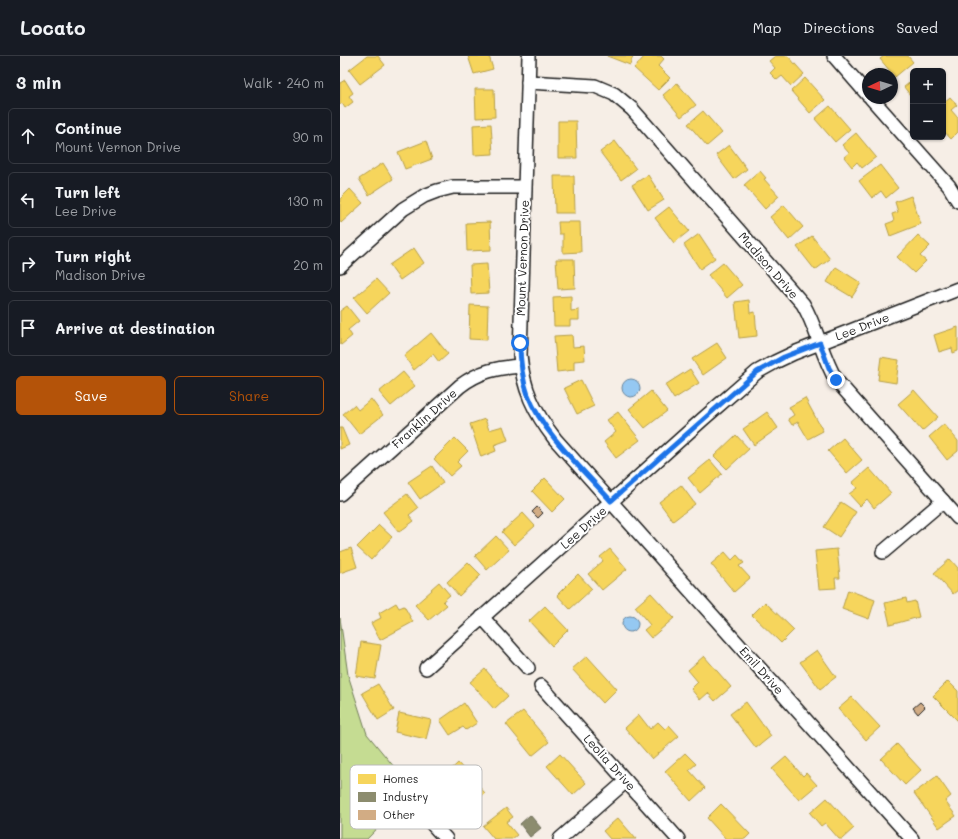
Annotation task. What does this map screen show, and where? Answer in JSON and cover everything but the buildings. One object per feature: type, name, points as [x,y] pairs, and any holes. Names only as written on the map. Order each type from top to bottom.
[{"type":"street","name":"Mount Vernon Drive","points":[[529,56],[524,187],[520,343],[521,366],[528,394],[544,425],[611,501]]},
{"type":"street","points":[[834,56],[862,88]]},
{"type":"street","name":"Madison Drive","points":[[528,82],[595,86],[614,94],[623,100],[803,304],[829,368],[836,380],[958,518]]},
{"type":"street","points":[[876,104],[949,186],[958,201]]},
{"type":"street","points":[[340,266],[403,209],[437,190],[453,187],[524,187]]},
{"type":"street","name":"Lee Drive","points":[[426,668],[757,372],[784,357],[958,289]]},
{"type":"street","name":"Franklin Drive","points":[[340,494],[469,379],[491,370],[521,366]]},
{"type":"street","name":"Emil Drive","points":[[611,501],[912,839]]},
{"type":"street","points":[[883,552],[943,501]]},
{"type":"street","points":[[482,617],[528,668]]},
{"type":"street","name":"Leolia Drive","points":[[541,686],[678,839]]},
{"type":"street","points":[[560,839],[626,781]]},
{"type":"street","points":[[437,829],[446,839]]},
{"type":"green space","points":[[340,618],[348,675],[367,734],[393,765],[350,765],[350,829],[377,829],[367,839],[340,839]]},
{"type":"water","points":[[627,379],[635,379],[640,384],[638,395],[635,397],[627,397],[622,392],[622,384]]},
{"type":"water","points":[[630,616],[637,621],[638,624],[633,631],[630,632],[623,627],[622,624],[627,617]]},
{"type":"route","points":[[520,343],[521,366],[524,380],[535,410],[555,439],[611,501],[757,372],[784,357],[820,343],[829,368],[836,380]]}]
